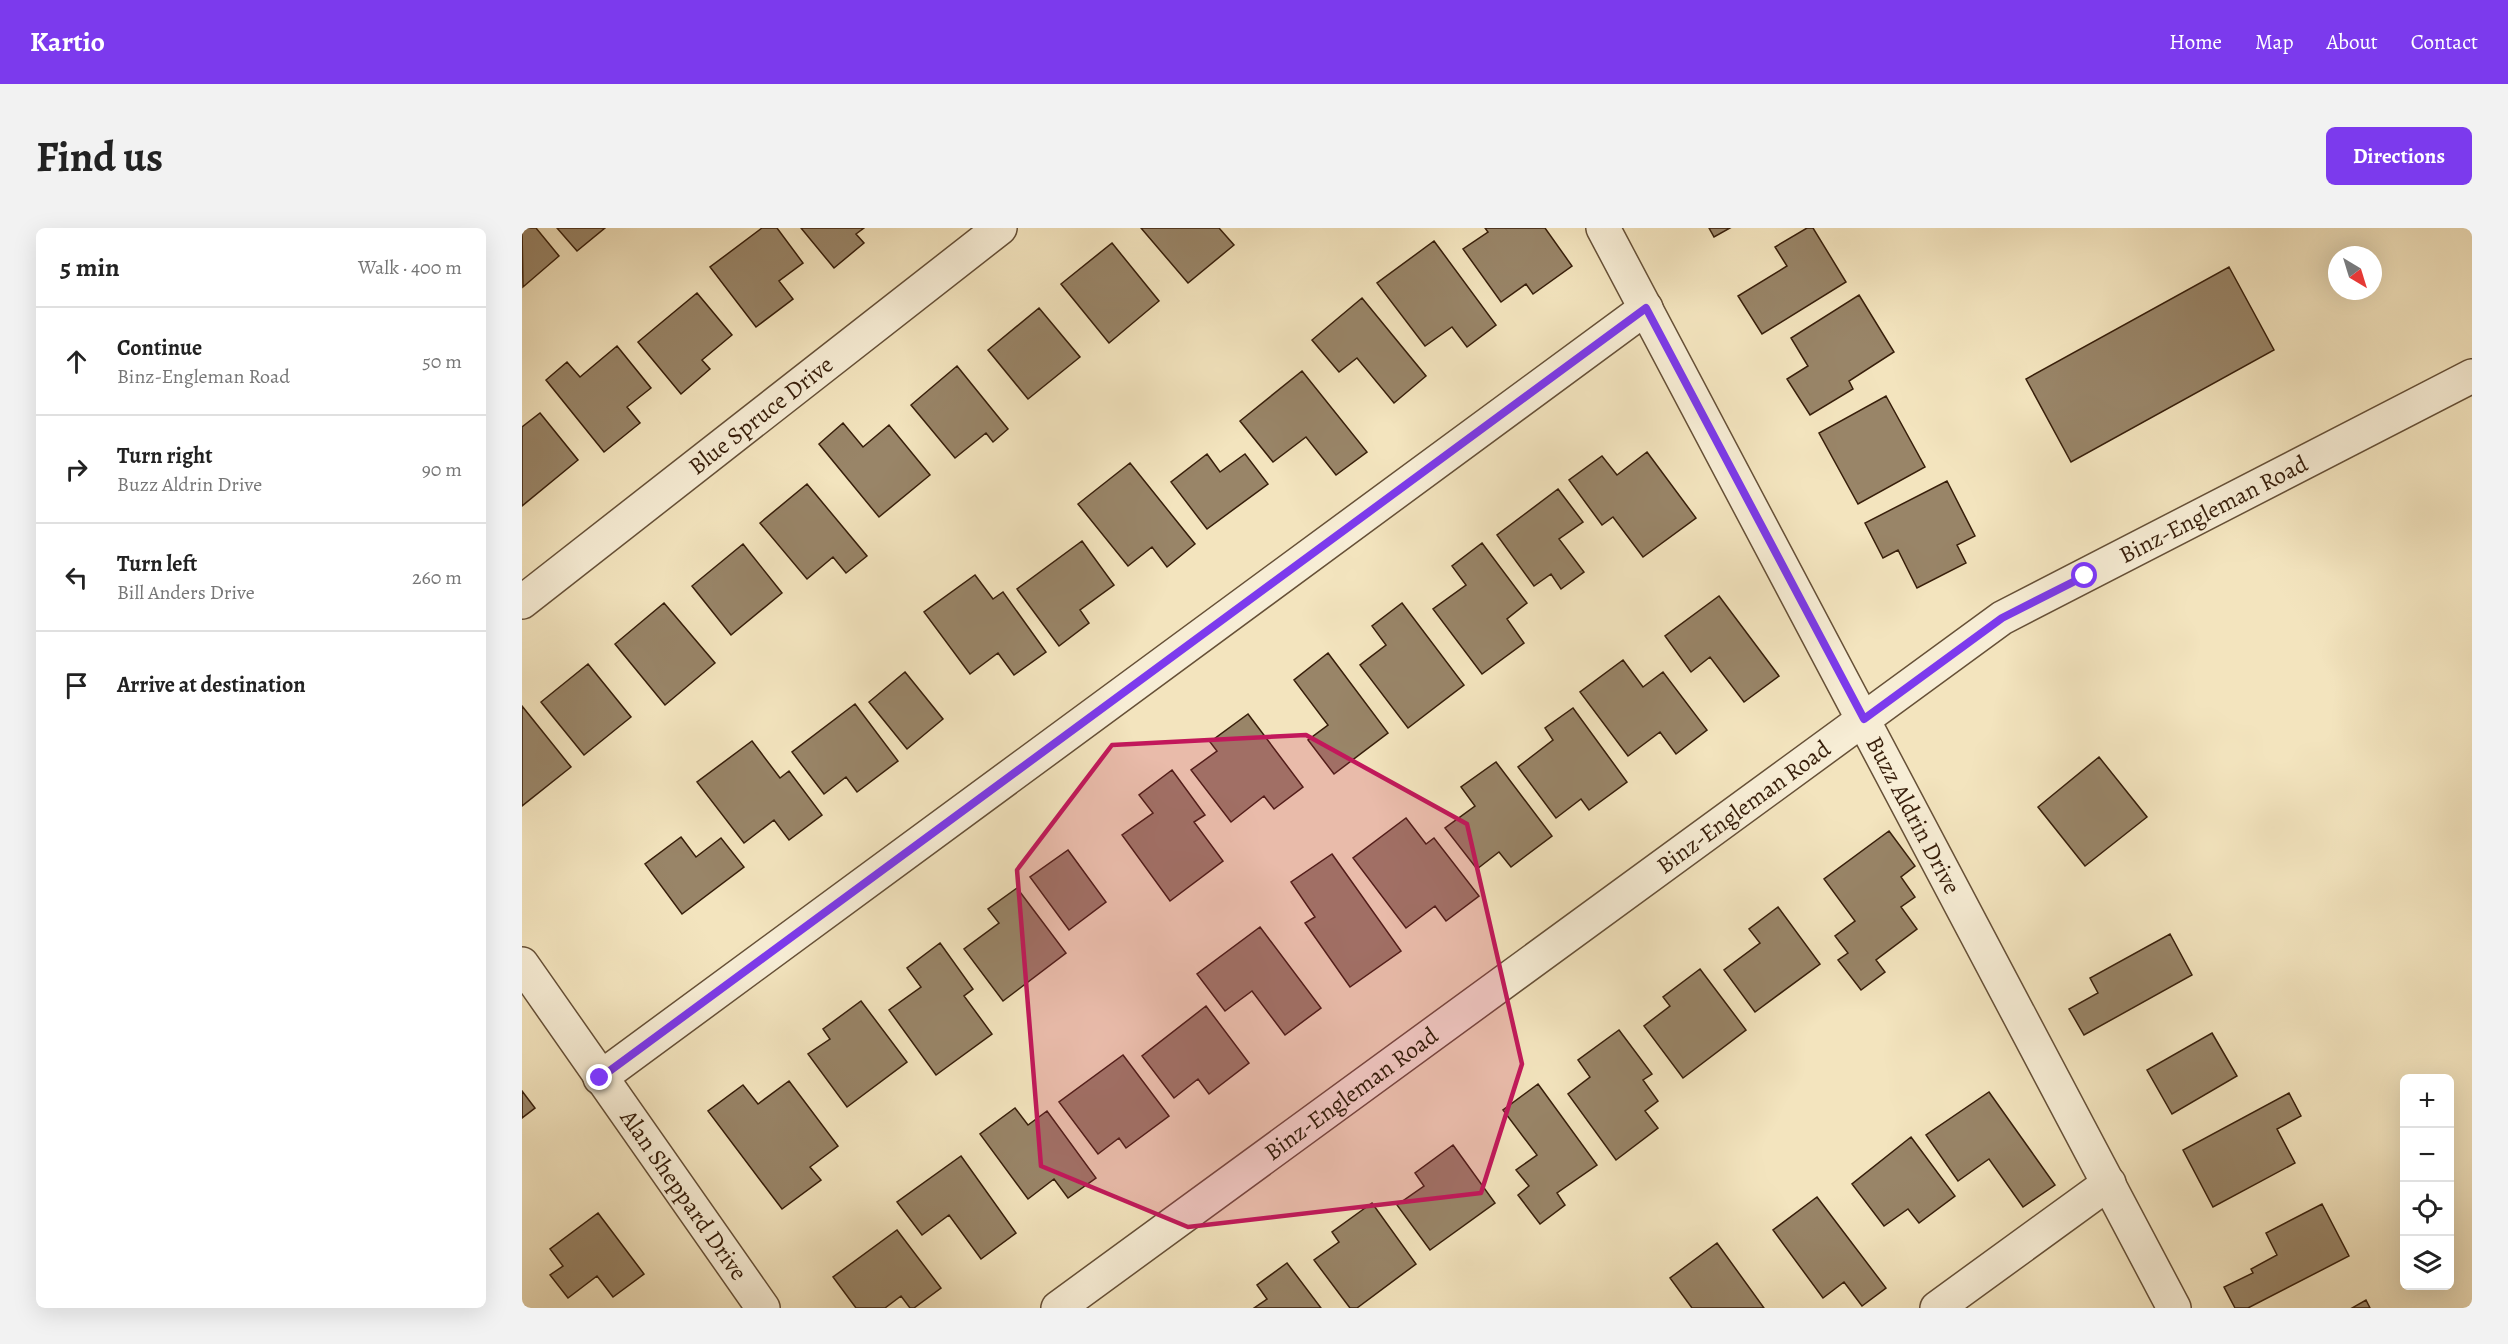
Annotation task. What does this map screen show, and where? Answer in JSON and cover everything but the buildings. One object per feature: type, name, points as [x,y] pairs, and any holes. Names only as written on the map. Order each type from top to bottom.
[{"type":"street","name":"Blue Spruce Drive","points":[[522,602],[1000,228]]},
{"type":"street","name":"Buzz Aldrin Drive","points":[[1603,228],[2174,1308]]},
{"type":"street","points":[[600,1078],[1646,308]]},
{"type":"street","name":"Binz-Engleman Road","points":[[1058,1308],[2002,618],[2472,376]]},
{"type":"street","name":"Alan Sheppard Drive","points":[[522,964],[763,1308]]},
{"type":"street","points":[[1937,1308],[2109,1183]]},
{"type":"highlighted area","points":[[1306,735],[1467,824],[1522,1064],[1481,1193],[1188,1227],[1041,1166],[1017,870],[1112,745]]},
{"type":"route","points":[[600,1078],[1646,308],[1864,719],[2002,618],[2085,576]]}]
